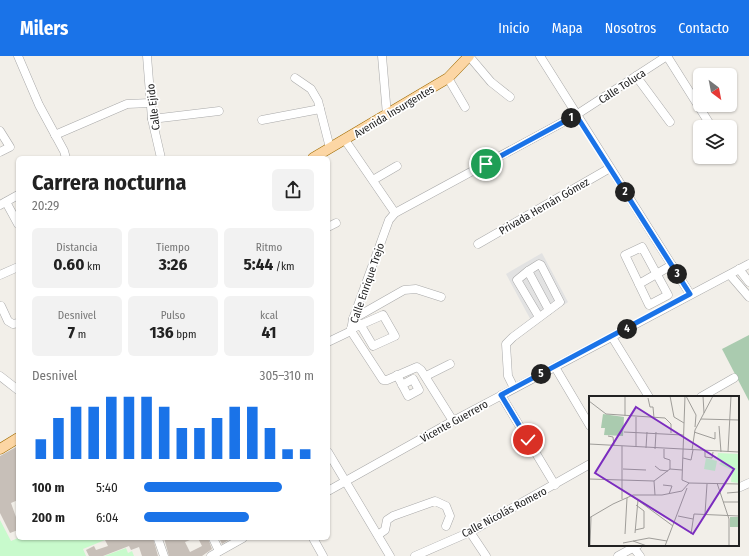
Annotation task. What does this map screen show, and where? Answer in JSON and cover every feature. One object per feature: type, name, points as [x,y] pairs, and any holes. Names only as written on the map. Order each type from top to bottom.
[{"type":"main road","name":"Avenida Insurgentes","points":[[316,156],[448,78],[469,56]]},
{"type":"main road","points":[[0,449],[16,439]]},
{"type":"street","points":[[18,56],[39,104],[65,156]]},
{"type":"street","name":"Calle Ejido","points":[[148,56],[152,119],[161,156]]},
{"type":"street","points":[[382,56],[387,115]]},
{"type":"street","points":[[469,56],[491,82],[510,97]]},
{"type":"street","points":[[540,56],[690,294]]},
{"type":"street","points":[[667,56],[707,120]]},
{"type":"street","name":"Calle Toluca","points":[[576,115],[667,56]]},
{"type":"street","points":[[636,76],[670,122]]},
{"type":"street","points":[[295,78],[311,89],[318,101],[330,148]]},
{"type":"street","points":[[448,78],[464,107]]},
{"type":"street","points":[[55,135],[127,104],[150,103]]},
{"type":"street","points":[[262,120],[320,109]]},
{"type":"street","points":[[152,119],[219,111]]},
{"type":"street","points":[[345,140],[395,214],[576,115]]},
{"type":"street","points":[[0,131],[10,147],[0,152]]},
{"type":"street","points":[[372,180],[397,166]]},
{"type":"street","name":"Privada Hernán Gómez","points":[[478,244],[610,168]]},
{"type":"street","points":[[16,196],[3,204],[16,221]]},
{"type":"street","name":"Calle Enrique Trejo","points":[[330,341],[351,330],[353,319],[389,220],[395,214]]},
{"type":"street","points":[[330,226],[336,223]]},
{"type":"street","points":[[642,247],[657,274],[668,295],[650,305],[625,255],[642,247]]},
{"type":"street","points":[[514,388],[508,376],[506,344],[559,303],[560,300],[541,265],[539,264],[517,280],[539,317]]},
{"type":"street","name":"Vicente Guerrero","points":[[330,490],[345,480],[501,395],[749,264]]},
{"type":"street","points":[[639,284],[672,265]]},
{"type":"street","points":[[0,276],[16,268]]},
{"type":"street","points":[[739,269],[749,282]]},
{"type":"street","points":[[528,271],[550,310]]},
{"type":"street","points":[[730,275],[749,297]]},
{"type":"street","points":[[353,319],[404,290],[416,289],[441,297]]},
{"type":"street","points":[[1,306],[8,321],[15,323]]},
{"type":"street","points":[[360,324],[351,330],[380,378],[387,380],[418,367],[426,376],[453,421]]},
{"type":"street","points":[[612,337],[648,396]]},
{"type":"street","points":[[426,376],[450,364]]},
{"type":"street","points":[[555,367],[589,424]]},
{"type":"street","points":[[396,375],[402,385]]},
{"type":"street","points":[[0,376],[16,388]]},
{"type":"street","points":[[703,396],[734,378]]},
{"type":"street","points":[[501,395],[555,485]]},
{"type":"street","points":[[330,455],[390,556]]},
{"type":"street","name":"Calle Nicolás Romero","points":[[416,556],[470,532],[589,465]]},
{"type":"street","points":[[739,488],[749,483]]},
{"type":"street","points":[[378,534],[385,530],[387,520],[393,516],[435,501],[446,506],[450,516],[446,526]]},
{"type":"street","points":[[470,532],[486,556]]},
{"type":"street","points":[[158,540],[164,556]]},
{"type":"street","points":[[214,540],[220,551]]},
{"type":"street","points":[[211,556],[239,540]]},
{"type":"street","points":[[314,540],[323,556]]},
{"type":"street","points":[[618,556],[636,546],[640,556]]},
{"type":"green space","points":[[749,335],[749,401],[722,349]]},
{"type":"green space","points":[[0,520],[11,541],[16,539],[105,540],[83,549],[86,556],[0,556]]},
{"type":"green space","points":[[126,548],[128,553],[132,551],[134,556],[104,556]]},
{"type":"shaded area","points":[[542,253],[568,302],[534,326],[506,274]]},
{"type":"building","points":[[16,447],[16,501],[11,503],[16,517],[16,531],[10,533],[0,513],[0,456]]},
{"type":"building","points":[[105,540],[154,540],[158,556],[142,556],[139,547],[131,550],[129,546],[103,556],[89,556],[86,550],[94,546],[96,550],[108,546]]},
{"type":"building","points":[[165,540],[190,540],[185,542],[190,552],[202,546],[199,540],[209,540],[212,549],[202,556],[169,556]]},
{"type":"building","points":[[220,540],[229,540],[222,544]]},
{"type":"route","points":[[486,164],[576,115],[690,294],[501,395],[528,440]]}]
